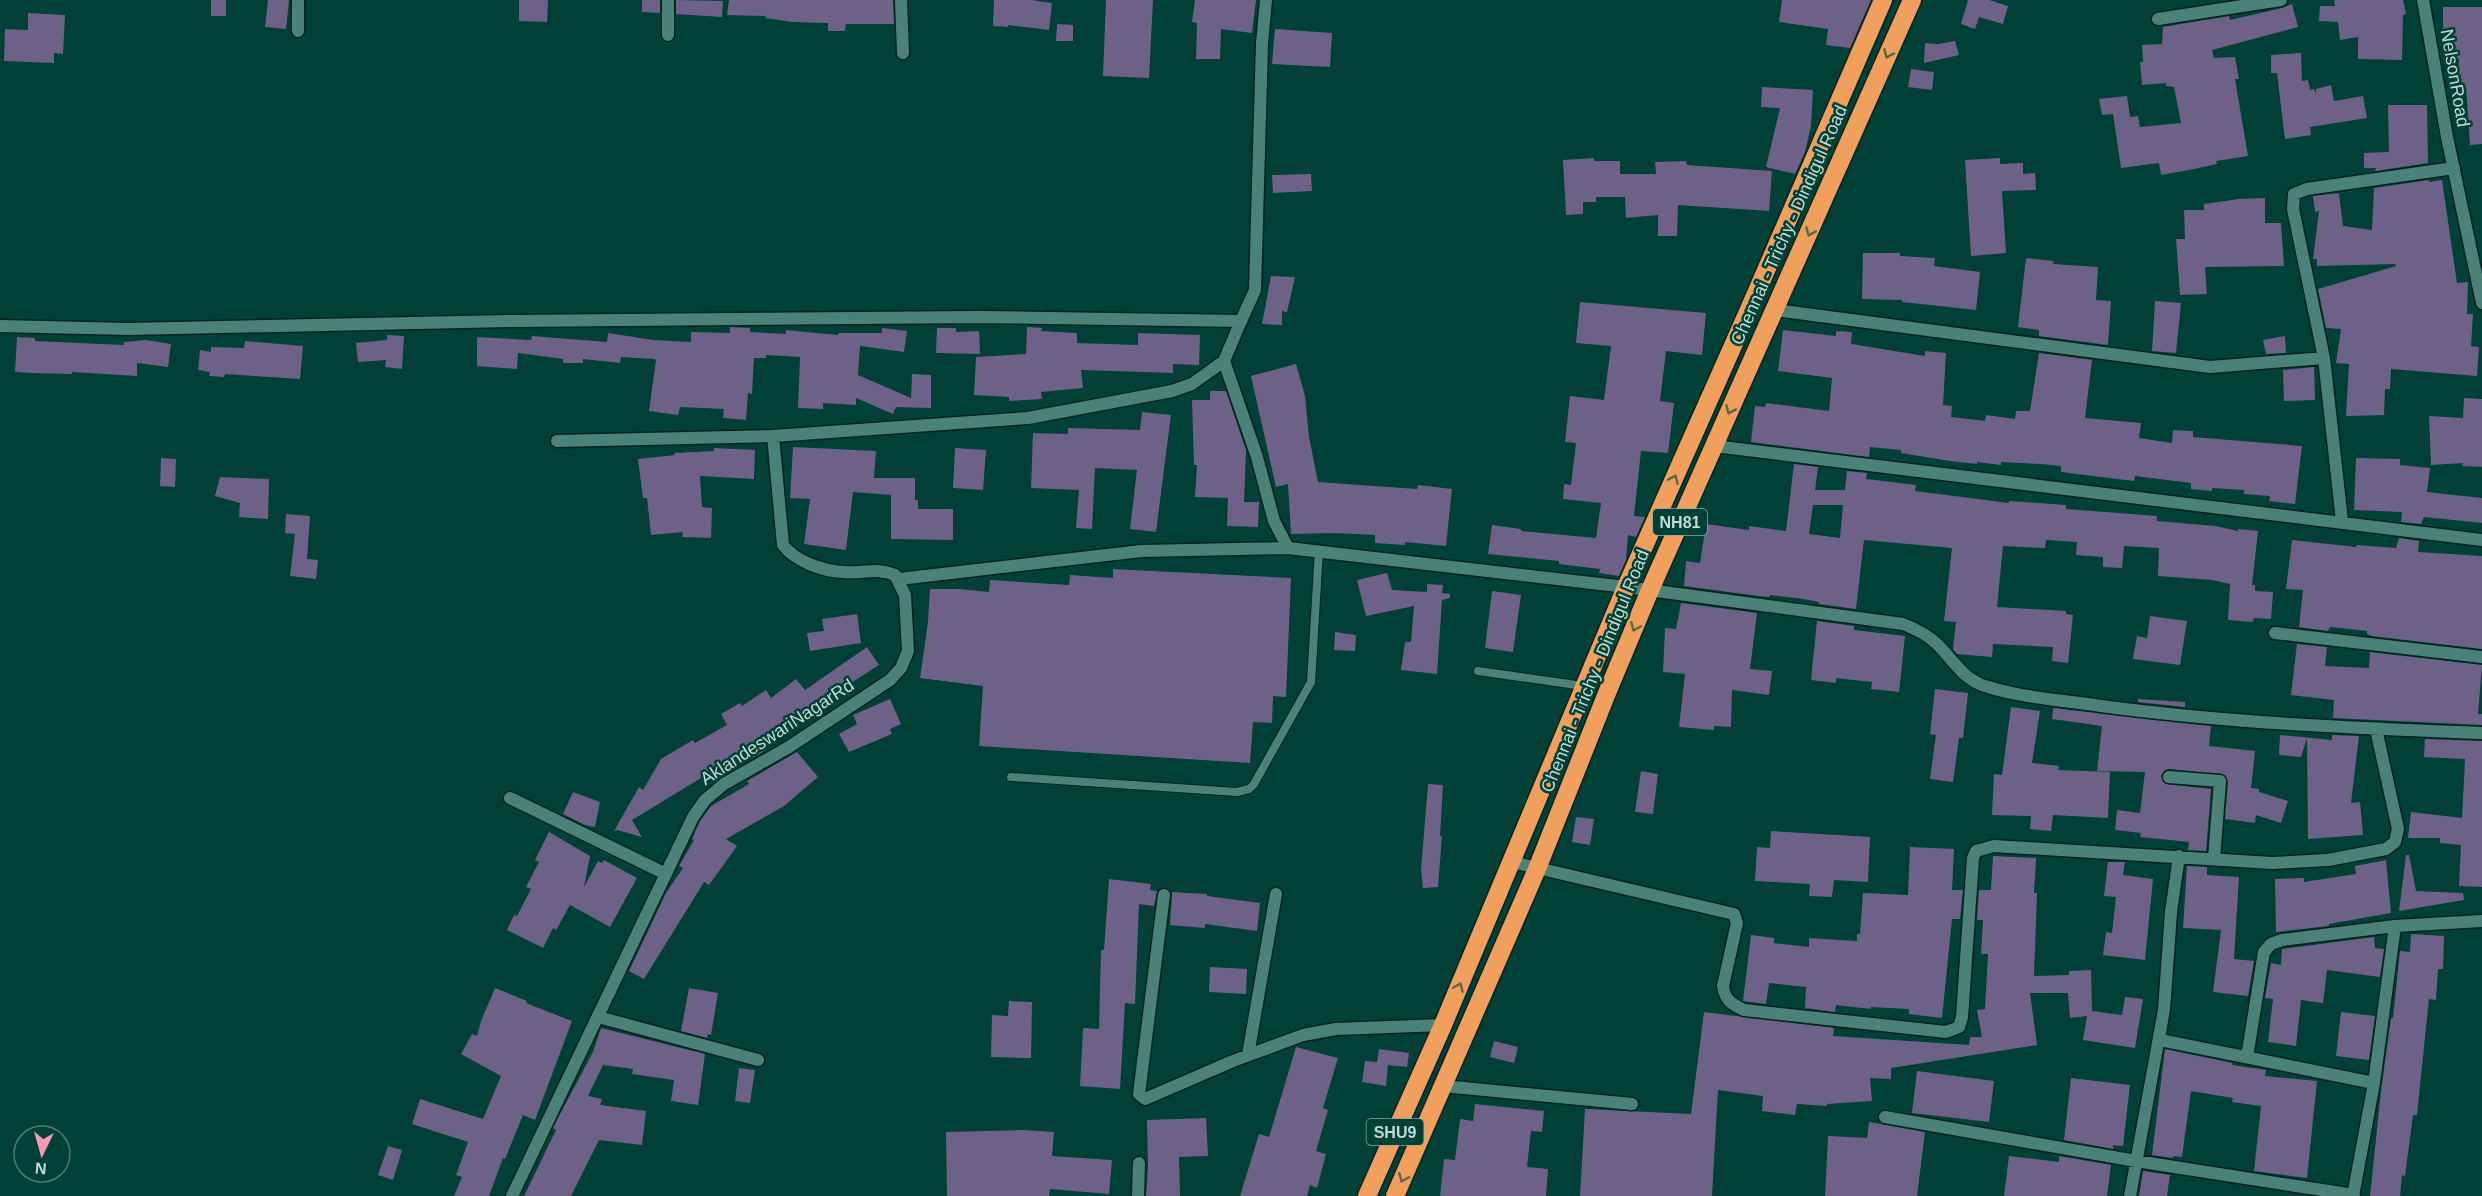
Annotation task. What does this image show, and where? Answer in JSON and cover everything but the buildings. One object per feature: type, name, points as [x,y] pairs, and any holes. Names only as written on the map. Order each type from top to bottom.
[{"type":"highway","name":"Chennai - Trichy - Dindigul Road","points":[[1367,1196],[1512,862],[1583,686],[1883,0]]},
{"type":"highway","name":"Chennai - Trichy - Dindigul Road","points":[[1395,1196],[1537,869],[1650,590],[1912,0]]},
{"type":"street","points":[[298,0],[298,31]]},
{"type":"street","points":[[668,0],[668,35]]},
{"type":"street","points":[[901,0],[903,53]]},
{"type":"street","points":[[557,441],[773,436],[1028,418],[1172,391],[1192,384],[1224,361],[1254,290],[1262,42],[1266,0]]},
{"type":"street","points":[[2158,19],[2281,0]]},
{"type":"street","name":"NelsonRoad","points":[[2423,0],[2482,303]]},
{"type":"street","points":[[2342,521],[2324,357],[2293,209],[2294,194],[2307,189],[2454,168]]},
{"type":"street","points":[[1775,310],[2210,367],[2324,357]]},
{"type":"street","points":[[0,326],[128,329],[512,321],[968,317],[1241,321]]},
{"type":"street","points":[[1222,321],[1230,347]]},
{"type":"street","points":[[1224,361],[1257,457],[1274,521],[1287,548]]},
{"type":"street","points":[[773,436],[783,545],[791,555],[821,568],[842,572],[883,571],[899,579],[1141,551],[1287,548],[1319,550],[1650,590],[1903,624],[1936,643],[1966,678],[2007,693],[2155,713],[2376,729],[2482,733]]},
{"type":"street","points":[[1714,446],[2342,521],[2482,540]]},
{"type":"street","name":"AklandeswariNagarRd","points":[[512,1196],[693,817],[705,800],[724,784],[789,747],[896,674],[905,660],[908,651],[905,595],[899,579]]},
{"type":"street","points":[[2275,633],[2482,657]]},
{"type":"street","points":[[1512,862],[1734,914],[1737,923],[1723,986],[1730,1004],[1744,1010],[1946,1032],[1959,1027],[1962,1017],[1973,858],[1976,851],[1994,846],[2272,863],[2328,860],[2386,849],[2395,842],[2398,829],[2376,729]]},
{"type":"street","points":[[2169,777],[2220,781],[2214,859]]},
{"type":"street","points":[[510,798],[666,874]]},
{"type":"street","points":[[2130,1196],[2160,1040],[2171,912],[2179,856]]},
{"type":"street","points":[[1248,1055],[1276,894]]},
{"type":"street","points":[[1164,895],[1139,1096],[1148,1099],[1248,1055],[1303,1035],[1319,1032],[1439,1033]]},
{"type":"street","points":[[2247,1057],[2264,952],[2271,944],[2282,939],[2395,926],[2482,921]]},
{"type":"street","points":[[1885,1117],[2354,1196],[2374,1083],[2395,926]]},
{"type":"street","points":[[598,1017],[758,1060]]},
{"type":"street","points":[[2160,1040],[2374,1083]]},
{"type":"street","points":[[1443,1086],[1632,1104]]},
{"type":"street","points":[[1138,1196],[1139,1163]]},
{"type":"lane","points":[[1011,777],[1236,792],[1248,789],[1254,784],[1311,682],[1319,550]]},
{"type":"lane","points":[[1478,671],[1583,686]]}]
